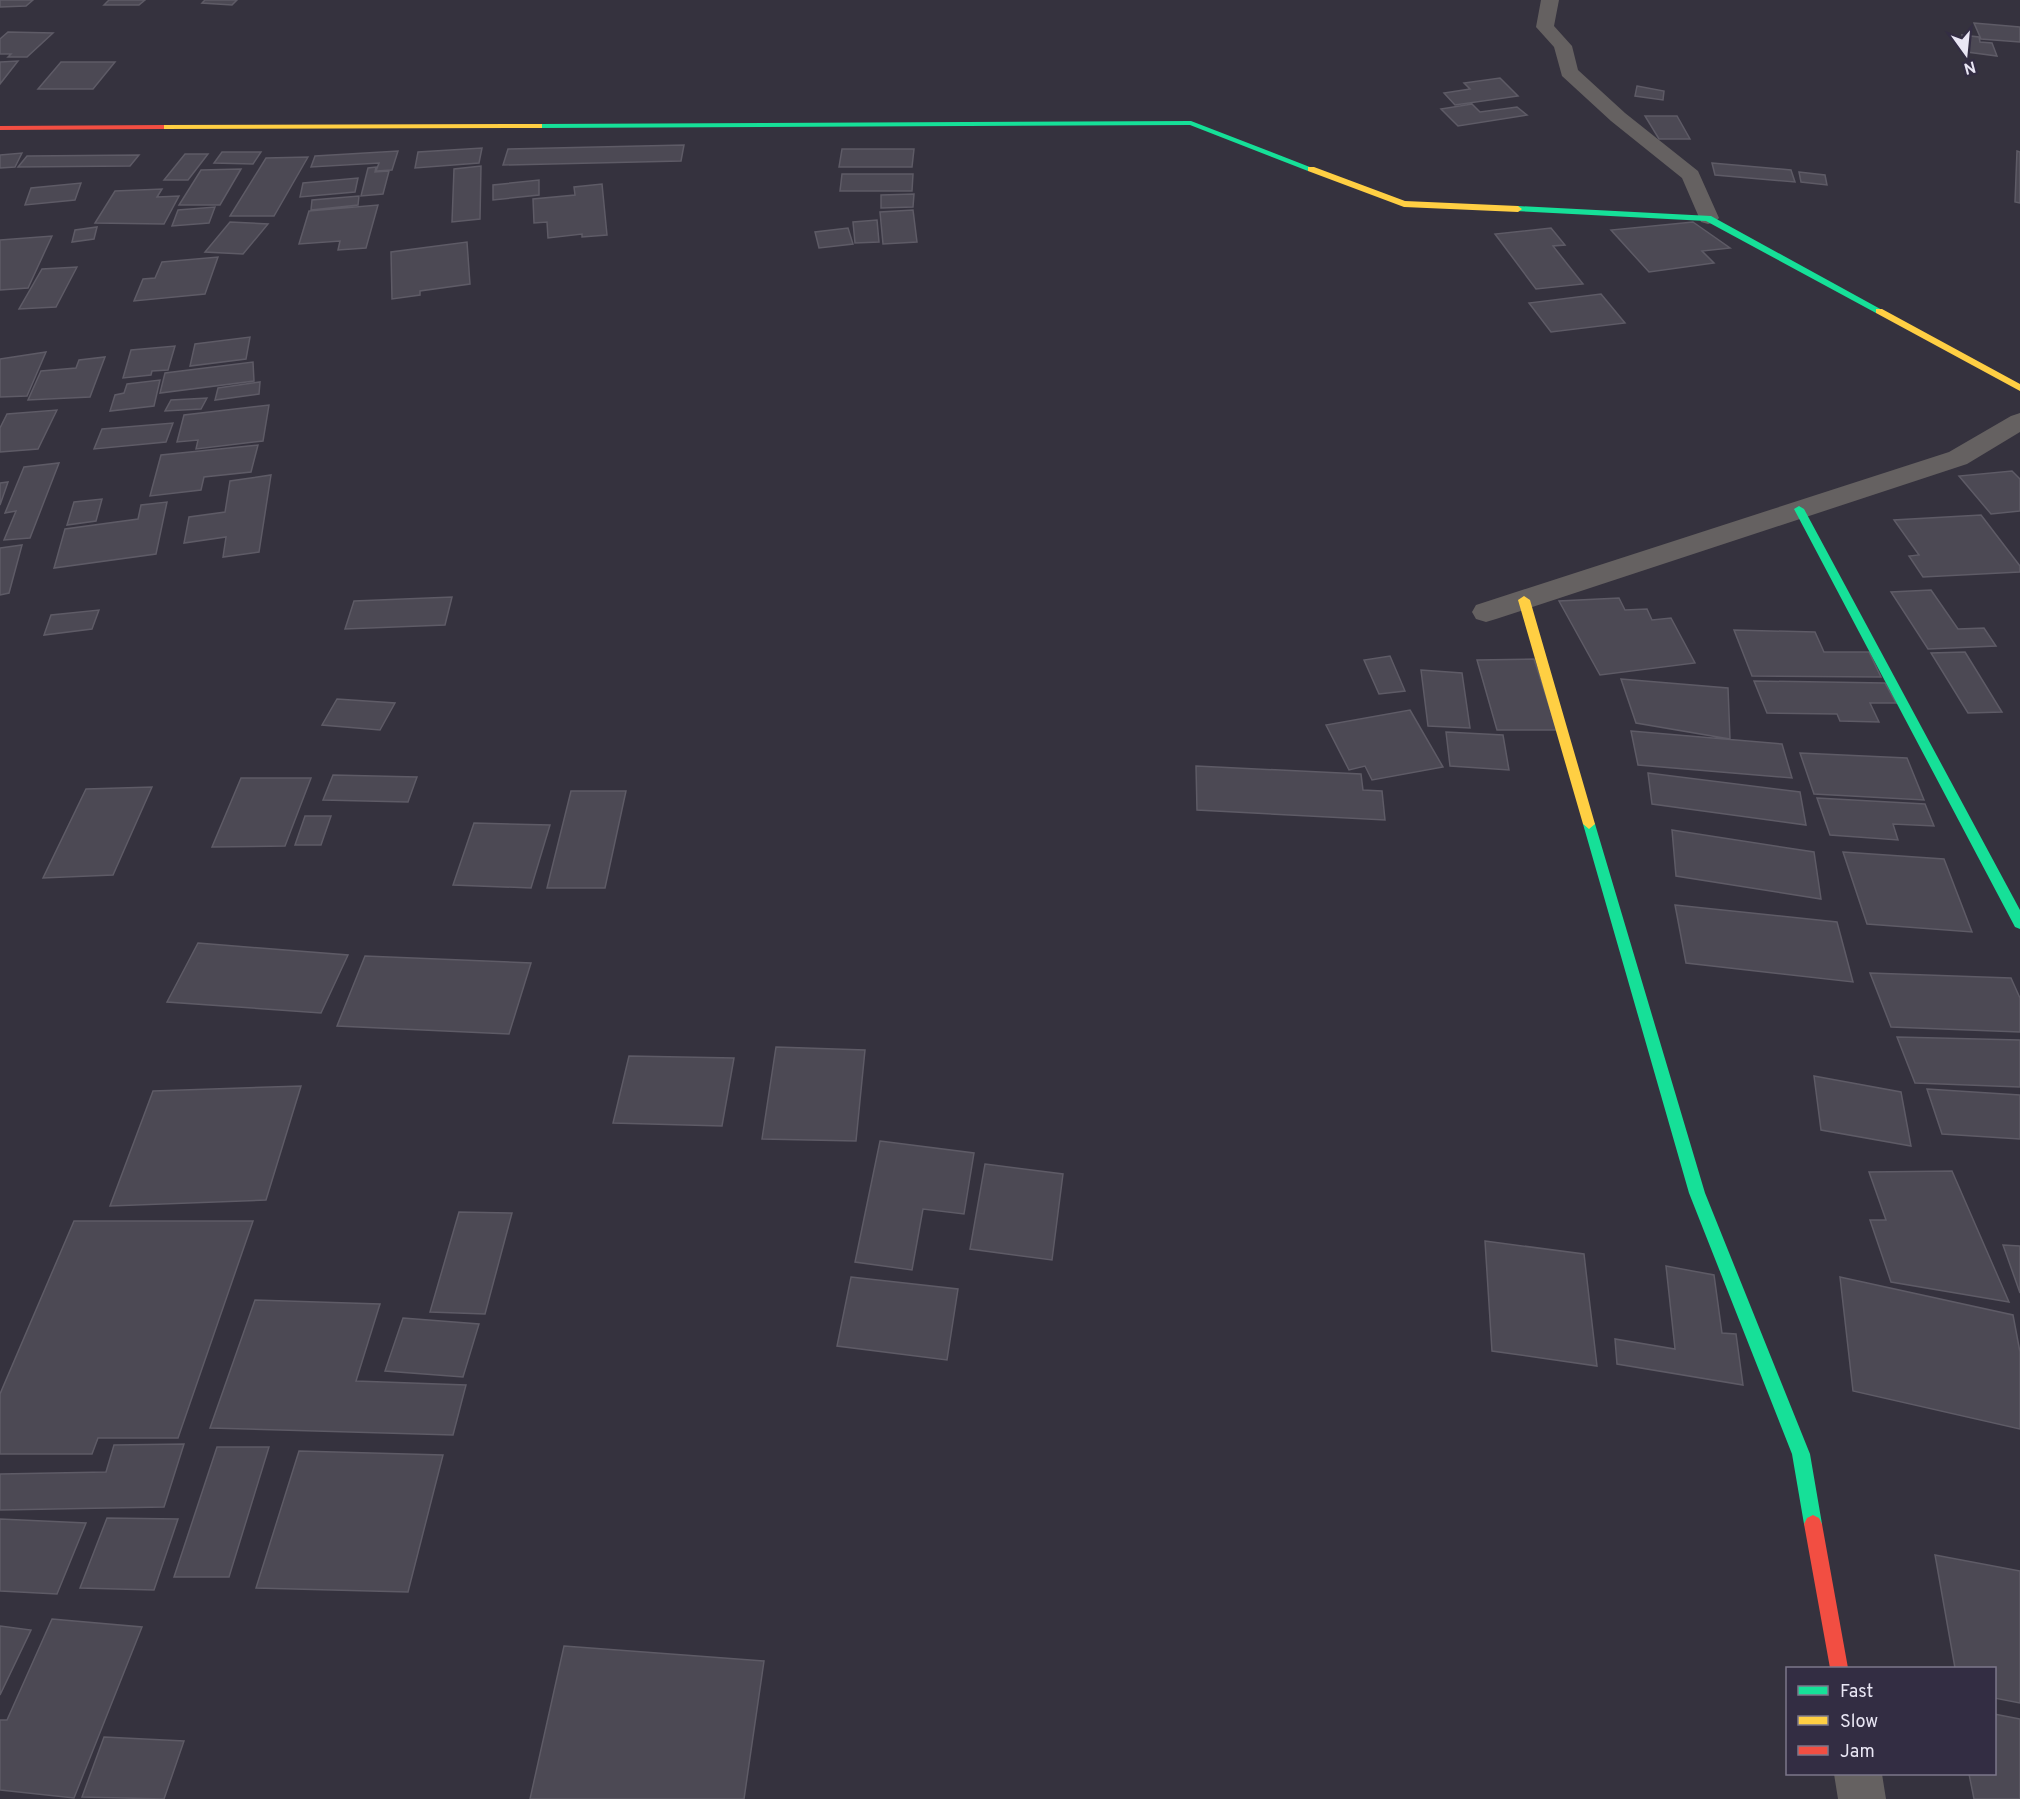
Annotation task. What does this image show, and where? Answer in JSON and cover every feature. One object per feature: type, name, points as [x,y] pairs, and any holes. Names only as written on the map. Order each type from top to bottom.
[{"type":"street","points":[[1550,0],[1545,27],[1563,46],[1569,72],[1618,117],[1691,175],[1708,218]]},
{"type":"street","points":[[0,128],[1191,123],[1404,204],[1708,218],[2020,387]]},
{"type":"street","points":[[1486,612],[1958,458],[2020,421]]},
{"type":"street","points":[[1799,510],[2020,923]]},
{"type":"street","points":[[1524,600],[1697,1194],[1801,1454],[1839,1667]]},
{"type":"street","points":[[1858,1775],[1862,1799]]},
{"type":"building","points":[[0,0],[33,0],[26,6],[0,7]]},
{"type":"building","points":[[109,0],[145,0],[139,5],[104,5]]},
{"type":"building","points":[[205,0],[237,0],[232,5],[202,3]]},
{"type":"building","points":[[1974,23],[2020,27],[2020,42],[1981,39]]},
{"type":"building","points":[[8,32],[53,33],[27,57],[8,57],[11,54],[0,54],[0,39]]},
{"type":"building","points":[[1962,35],[1979,37],[1980,42],[1992,43],[1997,56],[1967,52]]},
{"type":"building","points":[[18,61],[0,84],[0,62]]},
{"type":"building","points":[[61,62],[115,62],[93,89],[38,89]]},
{"type":"building","points":[[1500,78],[1518,96],[1455,105],[1444,93],[1470,89],[1464,83]]},
{"type":"building","points":[[1637,86],[1664,91],[1663,100],[1635,96]]},
{"type":"building","points":[[1472,104],[1480,112],[1517,107],[1527,115],[1458,126],[1441,109]]},
{"type":"building","points":[[1645,116],[1677,116],[1690,139],[1659,139]]},
{"type":"building","points":[[684,145],[681,161],[503,165],[508,149]]},
{"type":"building","points":[[482,148],[479,163],[415,168],[418,152]]},
{"type":"building","points":[[842,149],[914,149],[912,167],[839,167]]},
{"type":"building","points":[[398,151],[392,170],[376,171],[379,163],[311,167],[315,156]]},
{"type":"building","points":[[2017,151],[2020,152],[2020,203],[2015,202]]},
{"type":"building","points":[[222,152],[261,152],[253,164],[214,163]]},
{"type":"building","points":[[22,153],[15,167],[0,168],[0,155]]},
{"type":"building","points":[[185,154],[208,154],[188,180],[164,180]]},
{"type":"building","points":[[139,155],[130,166],[18,167],[27,156]]},
{"type":"building","points":[[308,157],[274,216],[230,216],[266,158]]},
{"type":"building","points":[[1712,163],[1791,170],[1795,182],[1715,175]]},
{"type":"building","points":[[481,166],[480,219],[452,222],[454,169]]},
{"type":"building","points":[[376,167],[375,172],[389,171],[383,194],[361,196],[368,168]]},
{"type":"building","points":[[241,169],[220,205],[179,205],[201,170]]},
{"type":"building","points":[[1799,172],[1825,175],[1827,185],[1801,182]]},
{"type":"building","points":[[842,174],[913,174],[912,191],[840,191]]},
{"type":"building","points":[[358,178],[355,192],[300,197],[303,183]]},
{"type":"building","points":[[539,180],[539,195],[493,200],[493,185]]},
{"type":"building","points":[[81,183],[75,200],[25,205],[31,188]]},
{"type":"building","points":[[602,184],[607,235],[582,237],[582,234],[548,238],[547,222],[534,223],[533,199],[575,195],[574,187]]},
{"type":"building","points":[[162,189],[157,197],[179,196],[164,224],[95,223],[115,191]]},
{"type":"building","points":[[914,194],[913,207],[881,208],[881,195]]},
{"type":"building","points":[[359,196],[358,205],[311,210],[312,200]]},
{"type":"building","points":[[378,205],[366,248],[338,250],[340,241],[299,244],[309,211]]},
{"type":"building","points":[[215,207],[209,223],[172,226],[178,210]]},
{"type":"building","points":[[913,210],[917,242],[883,244],[880,212]]},
{"type":"building","points":[[877,220],[879,242],[855,243],[853,222]]},
{"type":"building","points":[[230,222],[268,224],[243,254],[205,252]]},
{"type":"building","points":[[1693,222],[1730,248],[1702,251],[1714,263],[1649,272],[1611,230]]},
{"type":"building","points":[[97,227],[94,239],[72,242],[75,230]]},
{"type":"building","points":[[848,228],[853,244],[819,248],[815,232]]},
{"type":"building","points":[[1551,228],[1565,245],[1553,246],[1583,284],[1536,289],[1495,234]]},
{"type":"building","points":[[52,236],[28,288],[0,290],[0,240]]},
{"type":"building","points":[[467,242],[470,284],[420,291],[420,295],[392,299],[391,252]]},
{"type":"building","points":[[218,257],[205,294],[134,301],[143,279],[155,278],[162,262]]},
{"type":"building","points":[[77,267],[56,307],[19,309],[42,269]]},
{"type":"building","points":[[1601,294],[1625,323],[1551,332],[1529,303]]},
{"type":"building","points":[[250,337],[246,359],[190,366],[195,344]]},
{"type":"building","points":[[175,346],[168,370],[152,371],[151,375],[123,378],[131,350]]},
{"type":"building","points":[[46,352],[27,396],[0,397],[0,359]]},
{"type":"building","points":[[105,357],[90,397],[28,400],[41,371],[76,368],[79,360]]},
{"type":"building","points":[[253,362],[254,381],[160,393],[165,373]]},
{"type":"building","points":[[160,380],[154,406],[110,411],[115,395],[124,393],[127,384]]},
{"type":"building","points":[[260,382],[259,394],[215,400],[218,388]]},
{"type":"building","points":[[207,398],[201,409],[165,411],[171,400]]},
{"type":"building","points":[[269,405],[263,441],[196,449],[198,440],[177,442],[184,415]]},
{"type":"building","points":[[57,410],[38,449],[0,452],[0,428],[7,414]]},
{"type":"building","points":[[173,423],[166,442],[94,449],[102,429]]},
{"type":"building","points":[[258,445],[251,472],[204,477],[201,490],[150,496],[161,455]]},
{"type":"building","points":[[59,463],[30,538],[4,540],[16,511],[5,513],[24,467]]},
{"type":"building","points":[[2012,471],[2020,479],[2020,511],[1991,514],[1959,476]]},
{"type":"building","points":[[271,475],[259,552],[223,557],[226,537],[184,543],[189,517],[225,512],[230,481]]},
{"type":"building","points":[[8,482],[0,505],[0,483]]},
{"type":"building","points":[[102,499],[96,521],[67,525],[74,502]]},
{"type":"building","points":[[167,502],[156,554],[54,568],[65,529],[138,519],[141,505]]},
{"type":"building","points":[[1981,515],[2020,566],[2020,572],[1923,577],[1909,556],[1919,555],[1894,520]]},
{"type":"building","points":[[22,545],[9,593],[0,595],[0,548]]},
{"type":"building","points":[[1931,590],[1958,629],[1984,628],[1996,646],[1928,649],[1891,592]]},
{"type":"building","points":[[452,597],[445,625],[345,629],[354,601]]},
{"type":"building","points":[[1619,598],[1625,610],[1647,609],[1652,620],[1671,618],[1695,663],[1600,675],[1559,601]]},
{"type":"building","points":[[99,610],[92,629],[44,635],[51,615]]},
{"type":"building","points":[[1734,630],[1815,632],[1824,652],[1869,652],[1881,677],[1752,676]]},
{"type":"building","points":[[1965,652],[2002,712],[1968,713],[1931,653]]},
{"type":"building","points":[[1390,656],[1405,691],[1379,694],[1364,660]]},
{"type":"building","points":[[1534,659],[1557,730],[1497,730],[1477,660]]},
{"type":"building","points":[[1421,670],[1462,673],[1470,728],[1428,726]]},
{"type":"building","points":[[1621,679],[1728,688],[1730,739],[1636,723]]},
{"type":"building","points":[[1754,681],[1885,683],[1896,703],[1870,703],[1879,722],[1840,721],[1837,714],[1767,713]]},
{"type":"building","points":[[337,699],[395,703],[380,730],[322,725]]},
{"type":"building","points":[[1410,710],[1443,767],[1372,780],[1365,766],[1349,770],[1326,725]]},
{"type":"building","points":[[1631,731],[1782,744],[1792,778],[1638,765]]},
{"type":"building","points":[[1446,732],[1503,735],[1509,770],[1450,766]]},
{"type":"building","points":[[1800,753],[1907,758],[1924,800],[1814,794]]},
{"type":"building","points":[[1196,766],[1361,774],[1363,790],[1382,791],[1385,820],[1197,810]]},
{"type":"building","points":[[1648,773],[1800,792],[1806,825],[1652,804]]},
{"type":"building","points":[[333,775],[417,777],[408,802],[323,800]]},
{"type":"building","points":[[241,778],[311,778],[285,846],[212,847]]},
{"type":"building","points":[[152,787],[113,875],[43,878],[86,789]]},
{"type":"building","points":[[571,791],[626,791],[605,888],[547,888]]},
{"type":"building","points":[[1817,798],[1925,804],[1934,826],[1893,824],[1898,840],[1830,835]]},
{"type":"building","points":[[305,816],[331,816],[321,845],[295,845]]},
{"type":"building","points":[[474,823],[550,825],[531,888],[453,885]]},
{"type":"building","points":[[1672,830],[1814,852],[1821,899],[1676,876]]},
{"type":"building","points":[[1843,852],[1944,859],[1972,932],[1867,924]]},
{"type":"building","points":[[1675,905],[1837,922],[1853,982],[1686,963]]},
{"type":"building","points":[[198,943],[348,955],[321,1013],[167,1002]]},
{"type":"building","points":[[365,956],[531,963],[509,1034],[337,1026]]},
{"type":"building","points":[[1870,973],[2011,978],[2020,998],[2020,1032],[1891,1027]]},
{"type":"building","points":[[1897,1037],[2020,1040],[2020,1087],[1915,1083]]},
{"type":"building","points":[[776,1047],[865,1050],[856,1141],[762,1139]]},
{"type":"building","points":[[629,1056],[734,1058],[722,1126],[613,1123]]},
{"type":"building","points":[[1814,1076],[1901,1092],[1911,1146],[1821,1130]]},
{"type":"building","points":[[301,1086],[266,1200],[110,1206],[153,1091]]},
{"type":"building","points":[[1927,1089],[2020,1095],[2020,1139],[1942,1134]]},
{"type":"building","points":[[880,1141],[974,1153],[964,1214],[923,1209],[912,1270],[855,1262]]},
{"type":"building","points":[[985,1164],[1063,1174],[1052,1260],[970,1249]]},
{"type":"building","points":[[1952,1171],[2009,1302],[1891,1282],[1870,1220],[1886,1220],[1869,1172]]},
{"type":"building","points":[[459,1212],[512,1213],[485,1314],[430,1312]]},
{"type":"building","points":[[74,1221],[253,1221],[178,1438],[98,1438],[92,1454],[0,1454],[0,1394]]},
{"type":"building","points":[[1485,1241],[1584,1254],[1597,1366],[1492,1351]]},
{"type":"building","points":[[2003,1245],[2020,1246],[2020,1293]]},
{"type":"building","points":[[1666,1266],[1714,1275],[1722,1333],[1736,1334],[1743,1385],[1617,1364],[1615,1339],[1675,1349]]},
{"type":"building","points":[[851,1277],[958,1289],[947,1360],[837,1346]]},
{"type":"building","points":[[1840,1277],[2013,1315],[2020,1352],[2020,1429],[1853,1391]]},
{"type":"building","points":[[255,1300],[380,1304],[356,1381],[466,1385],[453,1435],[210,1428]]},
{"type":"building","points":[[403,1318],[479,1324],[463,1377],[385,1371]]},
{"type":"building","points":[[184,1444],[164,1507],[0,1510],[0,1474],[106,1472],[114,1445]]},
{"type":"building","points":[[217,1447],[269,1447],[229,1577],[174,1577]]},
{"type":"building","points":[[299,1451],[443,1455],[408,1592],[256,1588]]},
{"type":"building","points":[[107,1518],[178,1519],[154,1590],[80,1588]]},
{"type":"building","points":[[0,1519],[86,1523],[57,1594],[0,1591]]},
{"type":"building","points":[[1935,1555],[2020,1571],[2020,1703],[1996,1698],[1996,1667],[1955,1667]]},
{"type":"building","points":[[52,1619],[142,1627],[74,1798],[0,1790],[0,1720],[7,1720]]},
{"type":"building","points":[[0,1626],[31,1630],[0,1695]]},
{"type":"building","points":[[564,1646],[764,1661],[744,1799],[530,1799]]},
{"type":"building","points":[[1996,1714],[2020,1719],[2020,1799],[1974,1799],[1969,1775],[1996,1775]]},
{"type":"building","points":[[104,1737],[184,1741],[164,1799],[82,1797]]},
{"type":"traffic: fast","points":[[539,126],[1191,123],[1311,169]]},
{"type":"traffic: fast","points":[[1518,209],[1708,218],[1879,311]]},
{"type":"traffic: fast","points":[[1799,509],[2020,923]]},
{"type":"traffic: fast","points":[[1589,824],[1697,1193],[1801,1454],[1813,1524]]},
{"type":"traffic: slow","points":[[161,127],[539,126]]},
{"type":"traffic: slow","points":[[1311,169],[1404,204],[1518,209]]},
{"type":"traffic: slow","points":[[1879,311],[2020,388]]},
{"type":"traffic: slow","points":[[1524,600],[1589,824]]},
{"type":"traffic: jam","points":[[0,128],[161,127]]},
{"type":"traffic: jam","points":[[1813,1524],[1839,1667]]}]
